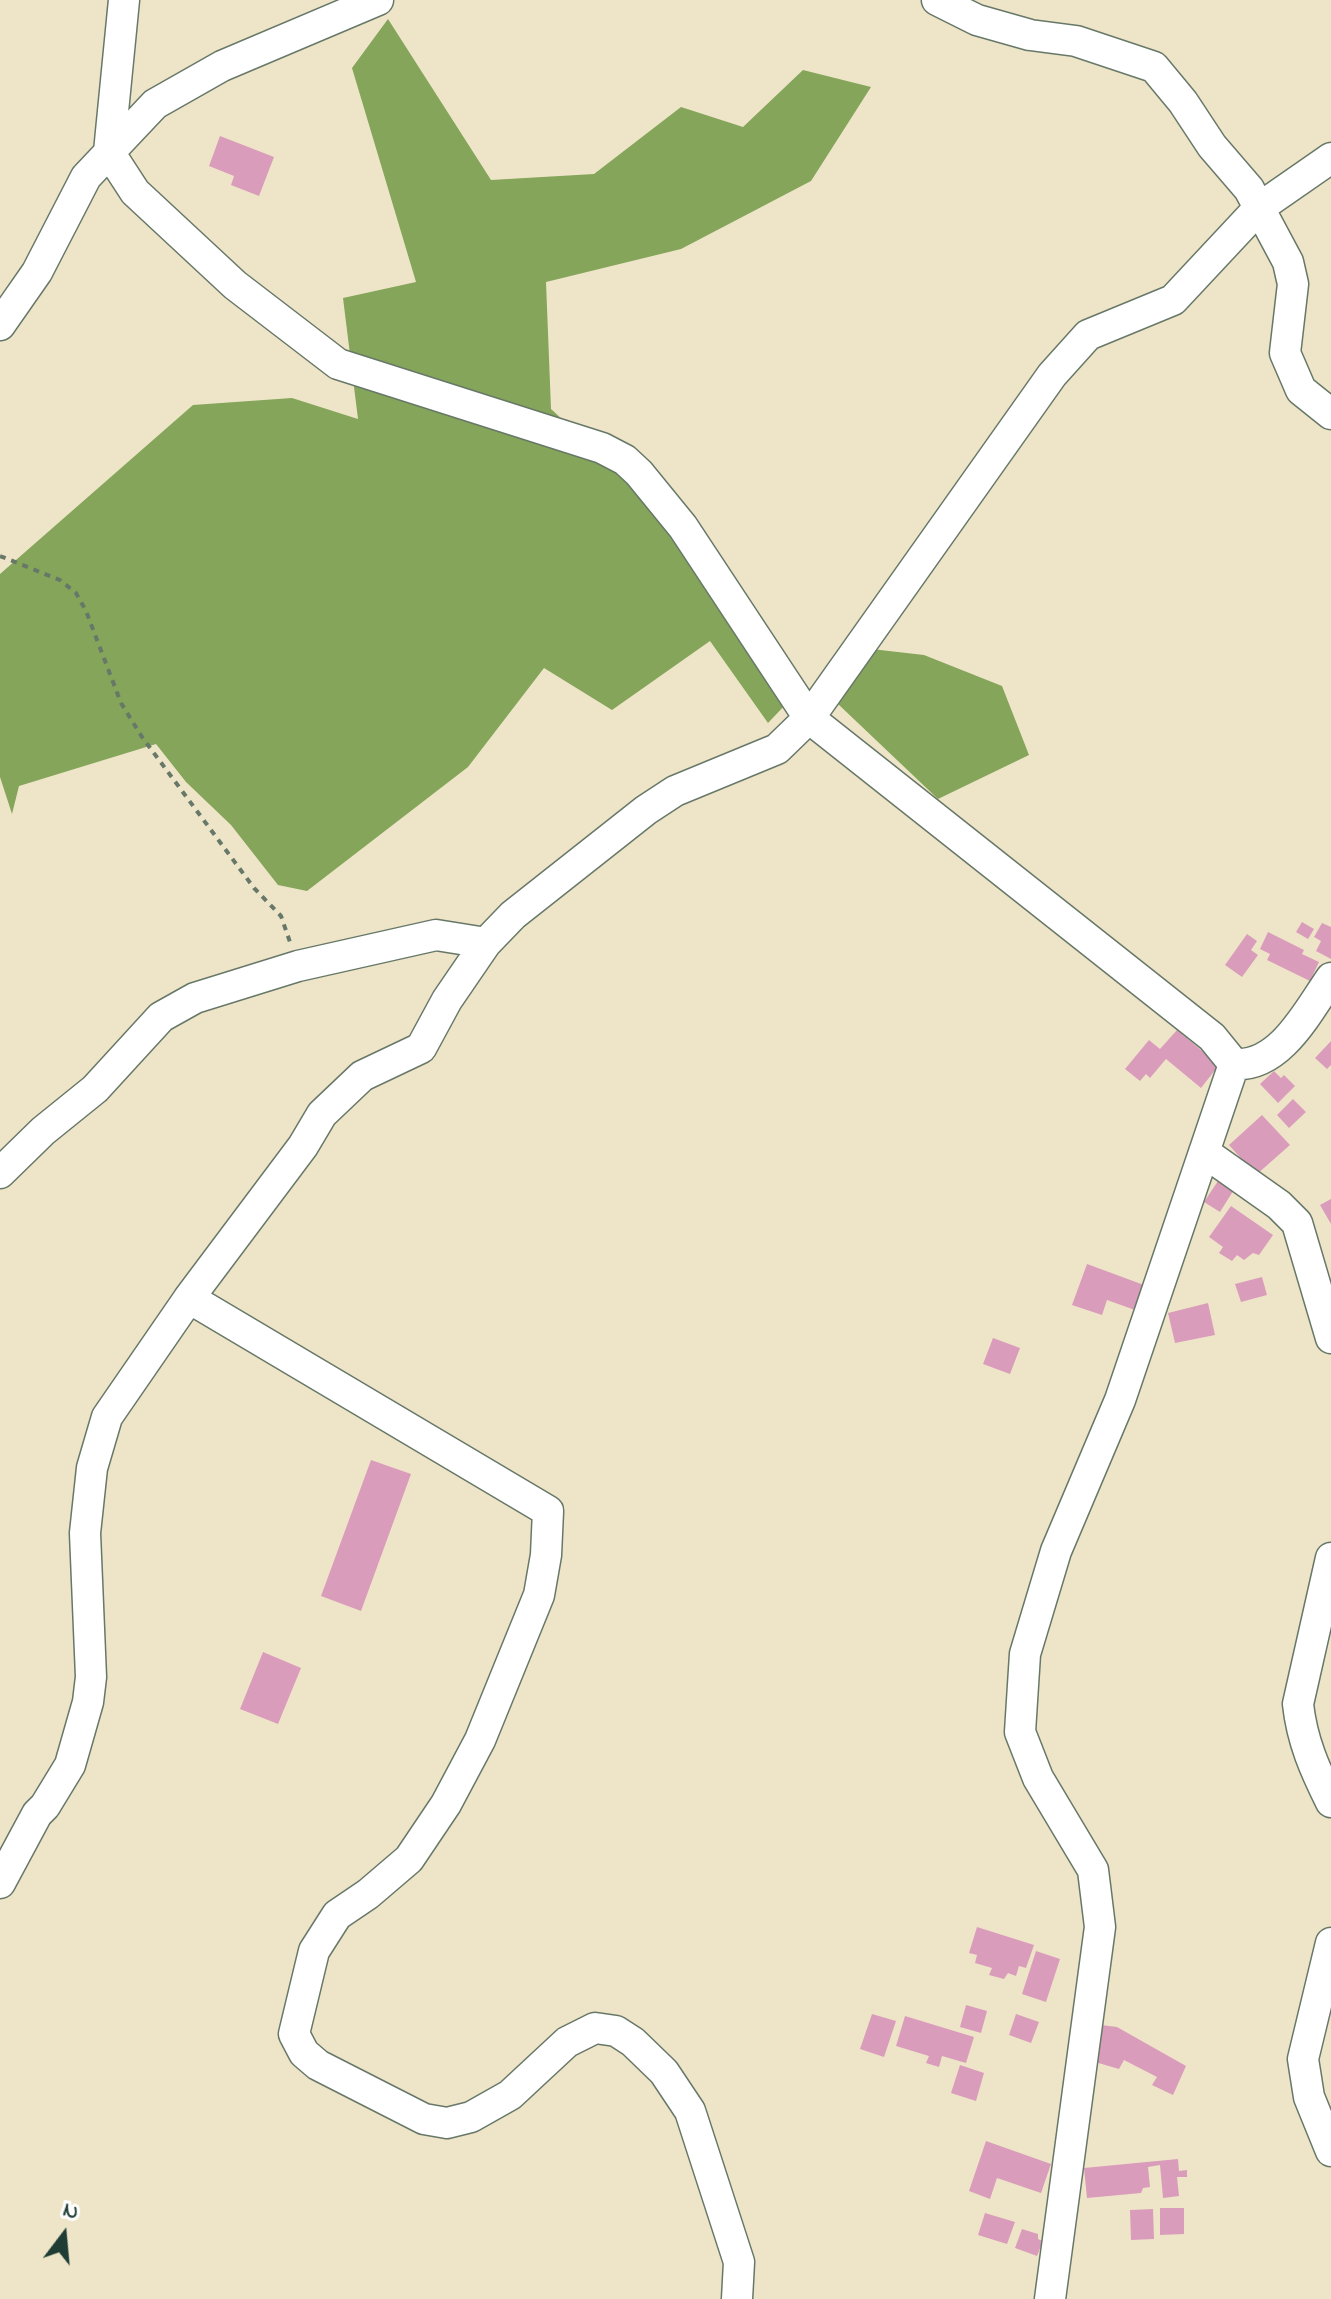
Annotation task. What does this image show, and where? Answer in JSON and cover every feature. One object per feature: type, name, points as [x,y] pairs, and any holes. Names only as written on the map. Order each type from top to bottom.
[{"type":"street","points":[[124,0],[109,152],[135,192],[235,285],[338,364],[602,448],[625,460],[683,527],[809,718],[1212,1037],[1234,1064],[1251,1065],[1288,1040],[1331,978]]},
{"type":"street","points":[[0,325],[37,272],[86,177],[155,104],[222,66],[378,0]]},
{"type":"street","points":[[937,0],[977,20],[1030,35],[1076,41],[1154,67],[1183,102],[1212,146],[1249,189],[1288,262],[1293,284],[1285,353],[1301,390],[1331,414]]},
{"type":"street","points":[[0,1883],[37,1814],[70,1765],[88,1702],[91,1677],[85,1533],[92,1468],[107,1417],[189,1298],[303,1146],[322,1114],[362,1076],[421,1048],[447,1000],[486,943],[524,906],[646,810],[675,791],[777,749],[809,718],[1052,375],[1088,335],[1173,300],[1259,208],[1331,158]]},
{"type":"street","points":[[0,1173],[43,1131],[95,1089],[161,1017],[195,998],[298,966],[436,935],[486,943]]},
{"type":"street","points":[[1050,2299],[1100,1927],[1093,1870],[1038,1778],[1020,1732],[1025,1654],[1056,1551],[1120,1400],[1234,1064]]},
{"type":"street","points":[[1204,1152],[1279,1205],[1297,1223],[1331,1338]]},
{"type":"street","points":[[189,1298],[548,1511],[546,1555],[539,1595],[480,1740],[446,1804],[409,1859],[368,1894],[337,1915],[314,1951],[294,2034],[304,2053],[318,2065],[424,2119],[447,2123],[471,2117],[510,2095],[567,2042],[595,2028],[616,2031],[633,2042],[664,2072],[690,2111],[739,2262],[737,2299]]},
{"type":"street","points":[[1331,1558],[1298,1704],[1300,1726],[1310,1761],[1331,1802]]},
{"type":"street","points":[[1331,1943],[1303,2059],[1309,2097],[1331,2151]]},
{"type":"path","points":[[0,556],[60,580],[76,593],[86,611],[121,703],[142,737],[254,888],[281,916],[298,966]]},
{"type":"green space","points":[[388,19],[491,180],[594,174],[681,107],[743,127],[803,70],[871,87],[811,181],[681,249],[546,282],[551,409],[640,491],[787,703],[768,723],[710,641],[612,710],[544,668],[468,767],[307,891],[278,885],[231,825],[186,782],[156,744],[19,786],[12,814],[0,777],[0,574],[193,405],[292,398],[358,419],[343,298],[416,282],[352,68]]},
{"type":"green space","points":[[845,646],[924,655],[1002,686],[1029,755],[938,799],[818,685]]},
{"type":"building","points":[[220,136],[274,157],[259,196],[231,185],[234,176],[209,166]]},
{"type":"building","points":[[1302,922],[1314,929],[1308,939],[1296,932]]},
{"type":"building","points":[[1322,923],[1331,927],[1331,959],[1316,951],[1321,941],[1314,937]]},
{"type":"building","points":[[1268,932],[1304,950],[1302,954],[1319,962],[1310,981],[1267,960],[1270,954],[1260,949]]},
{"type":"building","points":[[1247,934],[1257,941],[1251,950],[1258,955],[1242,977],[1225,965]]},
{"type":"building","points":[[1177,1030],[1219,1065],[1201,1088],[1166,1059],[1150,1078],[1146,1074],[1140,1081],[1125,1069],[1149,1040],[1160,1049]]},
{"type":"building","points":[[1331,1041],[1331,1065],[1327,1069],[1315,1058]]},
{"type":"building","points":[[1274,1071],[1281,1078],[1284,1075],[1295,1086],[1278,1103],[1260,1084]]},
{"type":"building","points":[[1293,1099],[1306,1112],[1289,1128],[1277,1115]]},
{"type":"building","points":[[1262,1115],[1290,1145],[1256,1175],[1229,1145]]},
{"type":"building","points":[[1220,1178],[1235,1188],[1220,1212],[1204,1202]]},
{"type":"building","points":[[1331,1199],[1331,1224],[1320,1205]]},
{"type":"building","points":[[1231,1206],[1273,1235],[1259,1255],[1253,1253],[1244,1260],[1237,1255],[1232,1261],[1219,1253],[1223,1247],[1209,1237]]},
{"type":"building","points":[[1087,1264],[1144,1285],[1135,1310],[1107,1300],[1102,1315],[1072,1305]]},
{"type":"building","points":[[1262,1277],[1267,1295],[1241,1302],[1235,1284]]},
{"type":"building","points":[[1208,1303],[1215,1335],[1175,1343],[1168,1313]]},
{"type":"building","points":[[993,1338],[1020,1348],[1010,1374],[983,1364]]},
{"type":"building","points":[[371,1460],[411,1474],[361,1611],[321,1596]]},
{"type":"building","points":[[263,1652],[301,1668],[278,1724],[240,1709]]},
{"type":"building","points":[[977,1927],[1034,1945],[1026,1968],[1019,1966],[1016,1976],[1008,1973],[1004,1979],[989,1975],[992,1968],[975,1963],[977,1955],[969,1953]]},
{"type":"building","points":[[1036,1951],[1060,1959],[1046,2002],[1022,1994]]},
{"type":"building","points":[[966,2005],[987,2011],[981,2033],[960,2027]]},
{"type":"building","points":[[872,2014],[896,2021],[884,2057],[860,2049]]},
{"type":"building","points":[[1016,2014],[1039,2022],[1031,2043],[1009,2035]]},
{"type":"building","points":[[905,2016],[974,2037],[966,2063],[942,2056],[939,2067],[926,2063],[929,2056],[896,2046]]},
{"type":"building","points":[[1101,2025],[1117,2027],[1186,2066],[1173,2095],[1152,2085],[1157,2077],[1124,2060],[1119,2069],[1095,2062]]},
{"type":"building","points":[[960,2065],[984,2073],[976,2101],[951,2093]]},
{"type":"building","points":[[986,2141],[1051,2164],[1041,2193],[997,2178],[990,2199],[969,2191]]},
{"type":"building","points":[[1178,2159],[1179,2171],[1187,2170],[1187,2177],[1177,2177],[1179,2196],[1163,2198],[1160,2165],[1148,2167],[1150,2187],[1143,2188],[1141,2193],[1087,2198],[1084,2168]]},
{"type":"building","points":[[1160,2208],[1184,2208],[1184,2234],[1160,2235]]},
{"type":"building","points":[[1153,2209],[1154,2239],[1131,2240],[1130,2210]]},
{"type":"building","points":[[985,2213],[1015,2222],[1007,2244],[978,2235]]},
{"type":"building","points":[[1022,2229],[1038,2234],[1038,2239],[1043,2241],[1037,2256],[1015,2248]]}]
